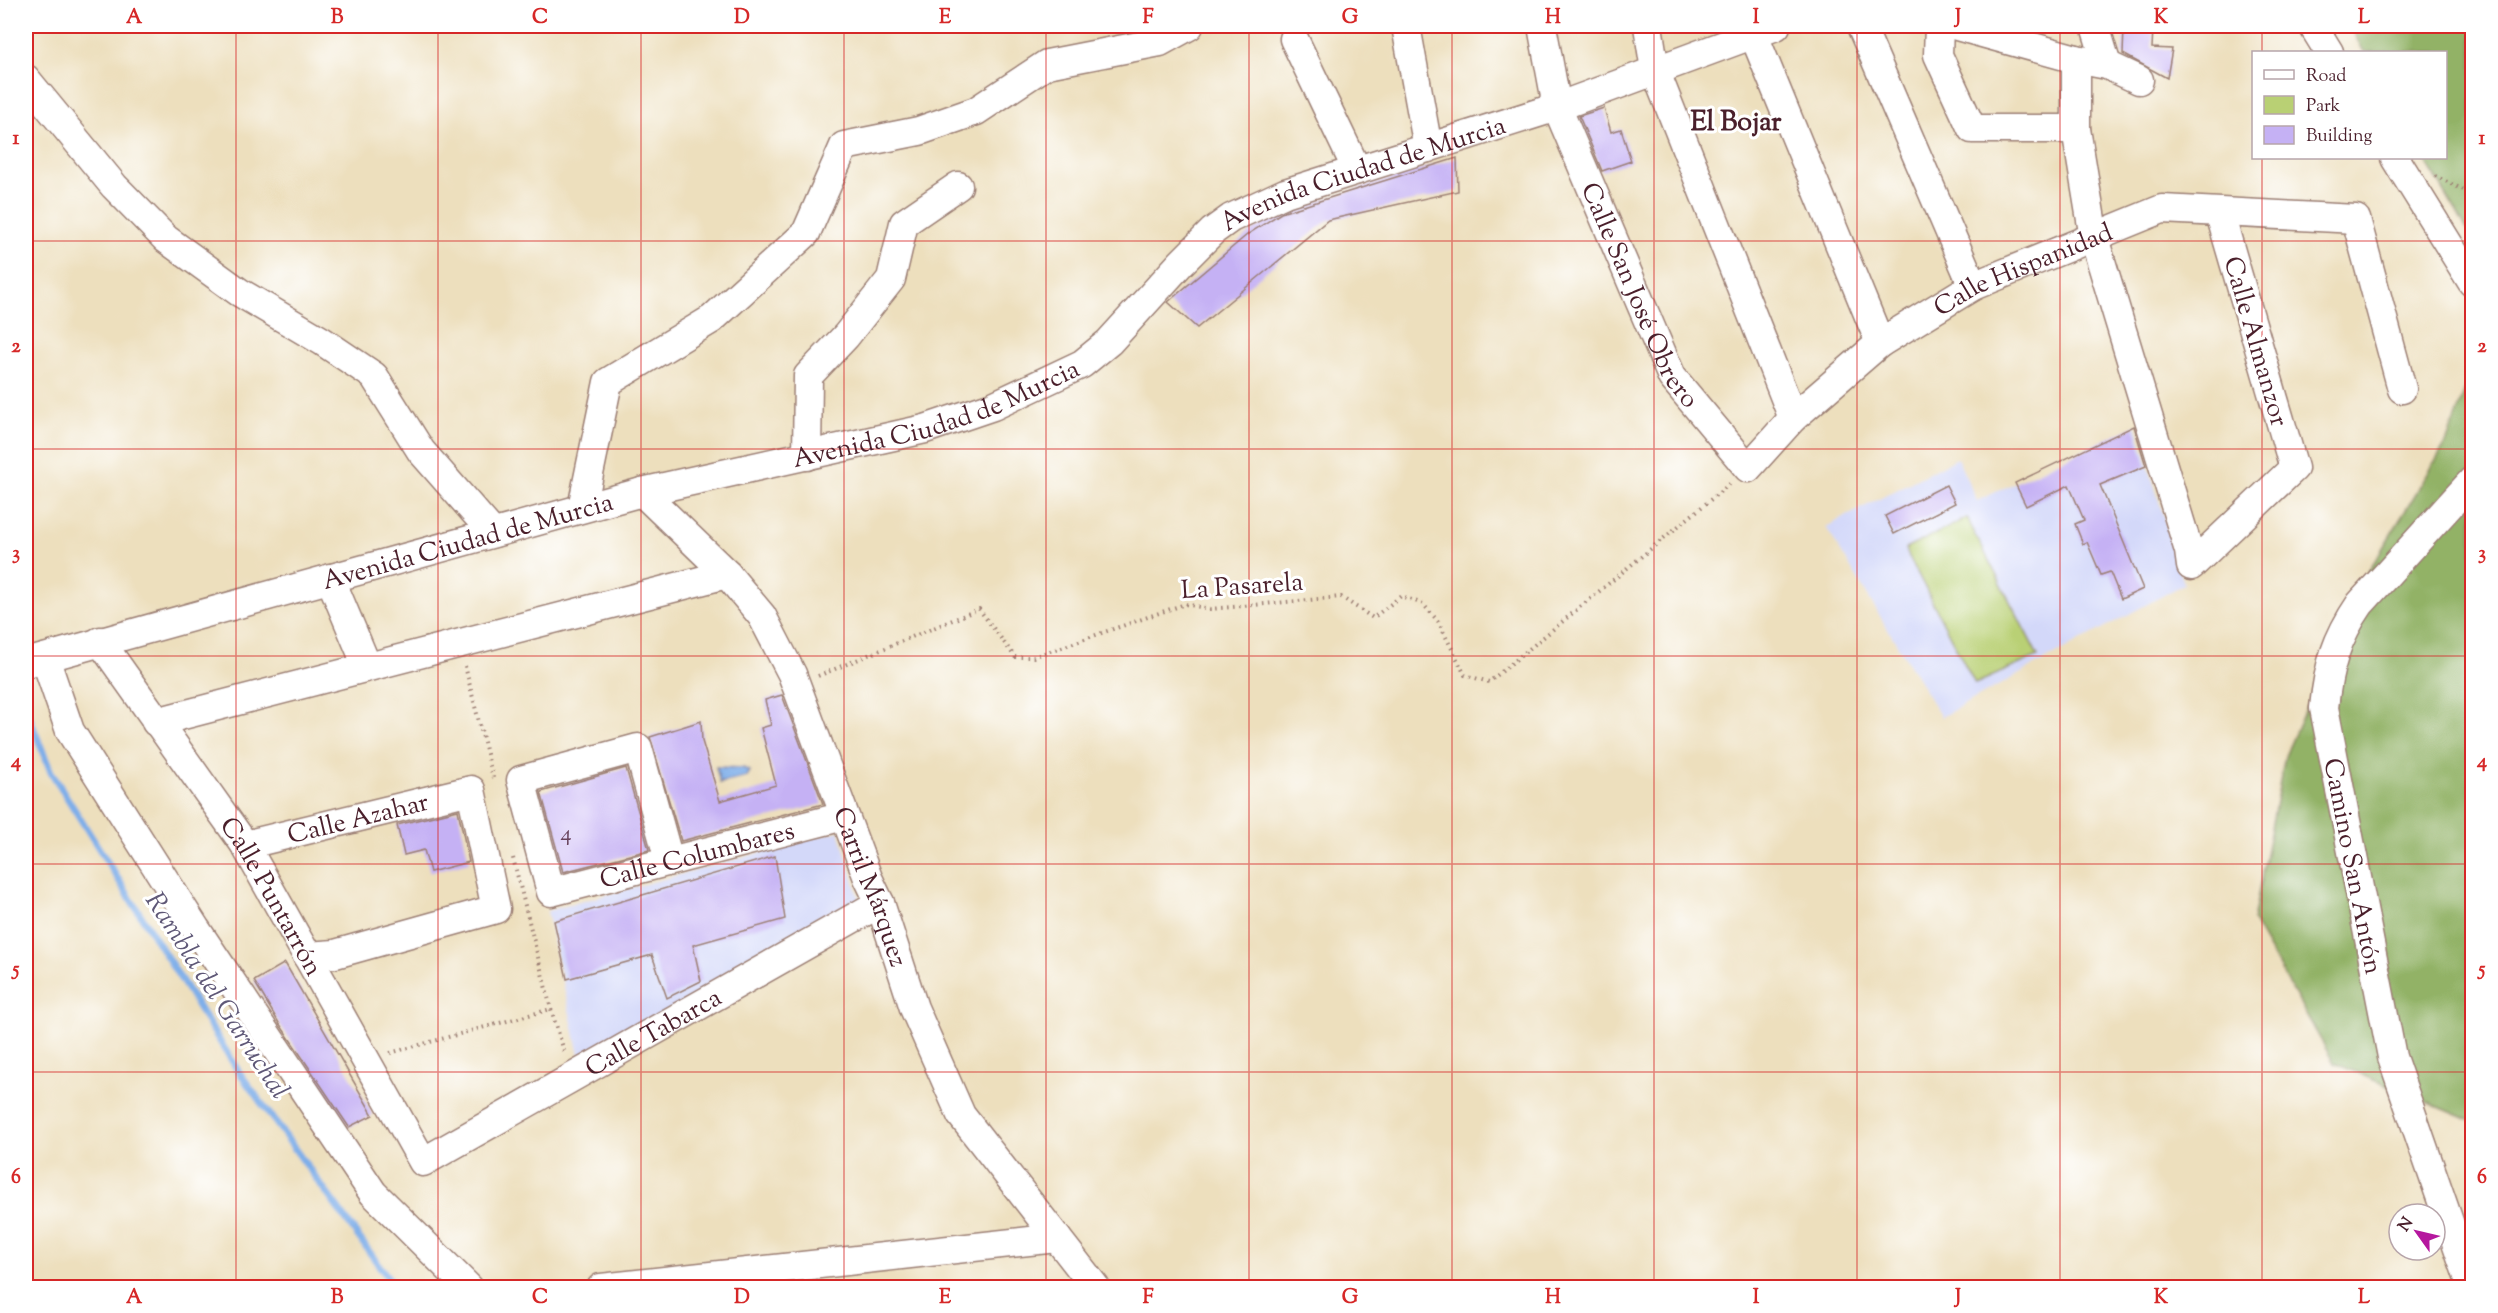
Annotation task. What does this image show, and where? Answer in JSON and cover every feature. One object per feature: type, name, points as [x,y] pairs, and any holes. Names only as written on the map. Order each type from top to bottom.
[{"type":"street","points":[[582,508],[608,382],[712,319],[806,233],[844,146],[919,131],[976,111],[1047,64],[1160,42],[1189,26]]},
{"type":"street","points":[[1407,26],[1428,148]]},
{"type":"street","name":"Calle San José Obrero","points":[[1542,26],[1557,107],[1672,377],[1748,468]]},
{"type":"street","points":[[1648,26],[1655,70],[1793,418]]},
{"type":"street","points":[[1861,26],[1973,286]]},
{"type":"street","points":[[1939,26],[1938,55],[1972,129],[2076,129]]},
{"type":"street","points":[[1957,26],[2107,66],[2139,80]]},
{"type":"street","points":[[2098,26],[2107,66]]},
{"type":"street","points":[[2313,26],[2328,51]]},
{"type":"street","points":[[1765,29],[1880,343]]},
{"type":"street","name":"Avenida Ciudad de Murcia","points":[[35,660],[642,492],[807,456],[955,420],[993,406],[1082,364],[1109,342],[1181,263],[1231,218],[1286,193],[1557,107],[1765,29]]},
{"type":"street","points":[[1294,39],[1357,170]]},
{"type":"street","points":[[2076,59],[2076,129],[2094,238]]},
{"type":"street","points":[[26,79],[114,186],[165,239],[238,292],[322,341],[374,376],[421,451],[493,533]]},
{"type":"street","points":[[2396,159],[2472,282]]},
{"type":"street","points":[[807,456],[808,376],[846,336],[891,279],[904,223],[958,186]]},
{"type":"street","name":"Calle Hispanidad","points":[[1748,468],[1793,418],[1880,343],[1973,286],[2162,209],[2220,214],[2356,219],[2402,389]]},
{"type":"street","name":"Calle Almanzor","points":[[2094,238],[2189,551],[2191,566],[2294,468],[2220,214]]},
{"type":"street","name":"Camino San Antón","points":[[2472,481],[2360,604],[2346,625],[2327,673],[2324,708],[2392,1057],[2472,1287]]},
{"type":"street","name":"Carril Márquez","points":[[642,492],[727,574],[762,616],[796,686],[844,816],[880,903],[914,1008],[961,1115],[1096,1287]]},
{"type":"street","points":[[156,722],[727,574]]},
{"type":"street","points":[[330,578],[367,666]]},
{"type":"street","name":"Calle Puntarrón","points":[[100,641],[245,846],[423,1162]]},
{"type":"street","points":[[35,660],[70,731],[196,929],[373,1193],[469,1287]]},
{"type":"street","name":"Calle Azahar","points":[[245,846],[495,786],[638,748],[669,860]]},
{"type":"street","points":[[495,786],[537,879]]},
{"type":"street","points":[[307,956],[335,954],[493,896],[495,786]]},
{"type":"street","name":"Calle Columbares","points":[[537,879],[669,860],[844,816]]},
{"type":"street","name":"Calle Tabarca","points":[[423,1162],[880,903]]},
{"type":"street","points":[[601,1287],[1057,1238]]},
{"type":"path","name":"La Pasarela","points":[[796,686],[979,609],[1015,657],[1033,657],[1185,604],[1210,609],[1341,597],[1373,618],[1401,596],[1423,604],[1438,621],[1465,675],[1489,682],[1748,468]]},
{"type":"path","points":[[459,642],[495,786]]},
{"type":"path","points":[[512,854],[537,879],[551,1009],[572,1077]]},
{"type":"path","points":[[493,896],[537,879]]},
{"type":"path","points":[[366,1060],[551,1009]]},
{"type":"shaded area","points":[[2136,425],[2184,584],[1941,717],[1826,527],[1957,458],[1977,501]]},
{"type":"shaded area","points":[[839,831],[861,906],[581,1064],[547,911]]},
{"type":"green space","points":[[2350,26],[2472,26],[2472,238],[2425,159],[2447,159],[2447,51],[2363,51]]},
{"type":"green space","points":[[2472,370],[2472,1121],[2334,1063],[2253,921],[2285,756],[2357,590],[2446,444]]},
{"type":"green space","points":[[1967,518],[2038,656],[1975,684],[1905,549]]},
{"type":"water","points":[[716,767],[743,768],[750,771],[747,777],[720,783]]},
{"type":"building","points":[[2124,28],[2153,29],[2152,48],[2172,49],[2167,78],[2123,54]]},
{"type":"building","points":[[1604,108],[1611,132],[1621,129],[1631,161],[1602,171],[1579,116]]},
{"type":"building","points":[[1457,158],[1458,191],[1328,220],[1197,328],[1168,302],[1248,234],[1281,213]]},
{"type":"building","points":[[2134,426],[2146,466],[2100,485],[2143,589],[2121,599],[2110,572],[2101,575],[2087,542],[2083,544],[2075,524],[2084,520],[2069,485],[2026,506],[2015,483]]},
{"type":"building","points":[[1946,485],[1955,503],[1894,534],[1885,516]]},
{"type":"building","points":[[782,695],[823,804],[681,841],[650,737],[701,721],[702,741],[720,801],[776,785],[761,728],[771,725],[765,700]]},
{"type":"building","points":[[626,768],[649,850],[563,872],[541,792]]},
{"type":"building","points":[[458,810],[469,862],[430,872],[424,850],[404,855],[397,825]]},
{"type":"building","points":[[775,856],[785,919],[693,945],[701,981],[667,998],[652,955],[567,979],[554,921]]},
{"type":"building","points":[[285,963],[373,1115],[349,1127],[279,1023],[254,981]]},
{"type":"waterway","name":"Rambla del Garruchal","points":[[26,709],[51,772],[239,1072],[389,1279],[400,1288]]},
{"type":"district","name":"El Bojar","points":[[1736,121]]}]
